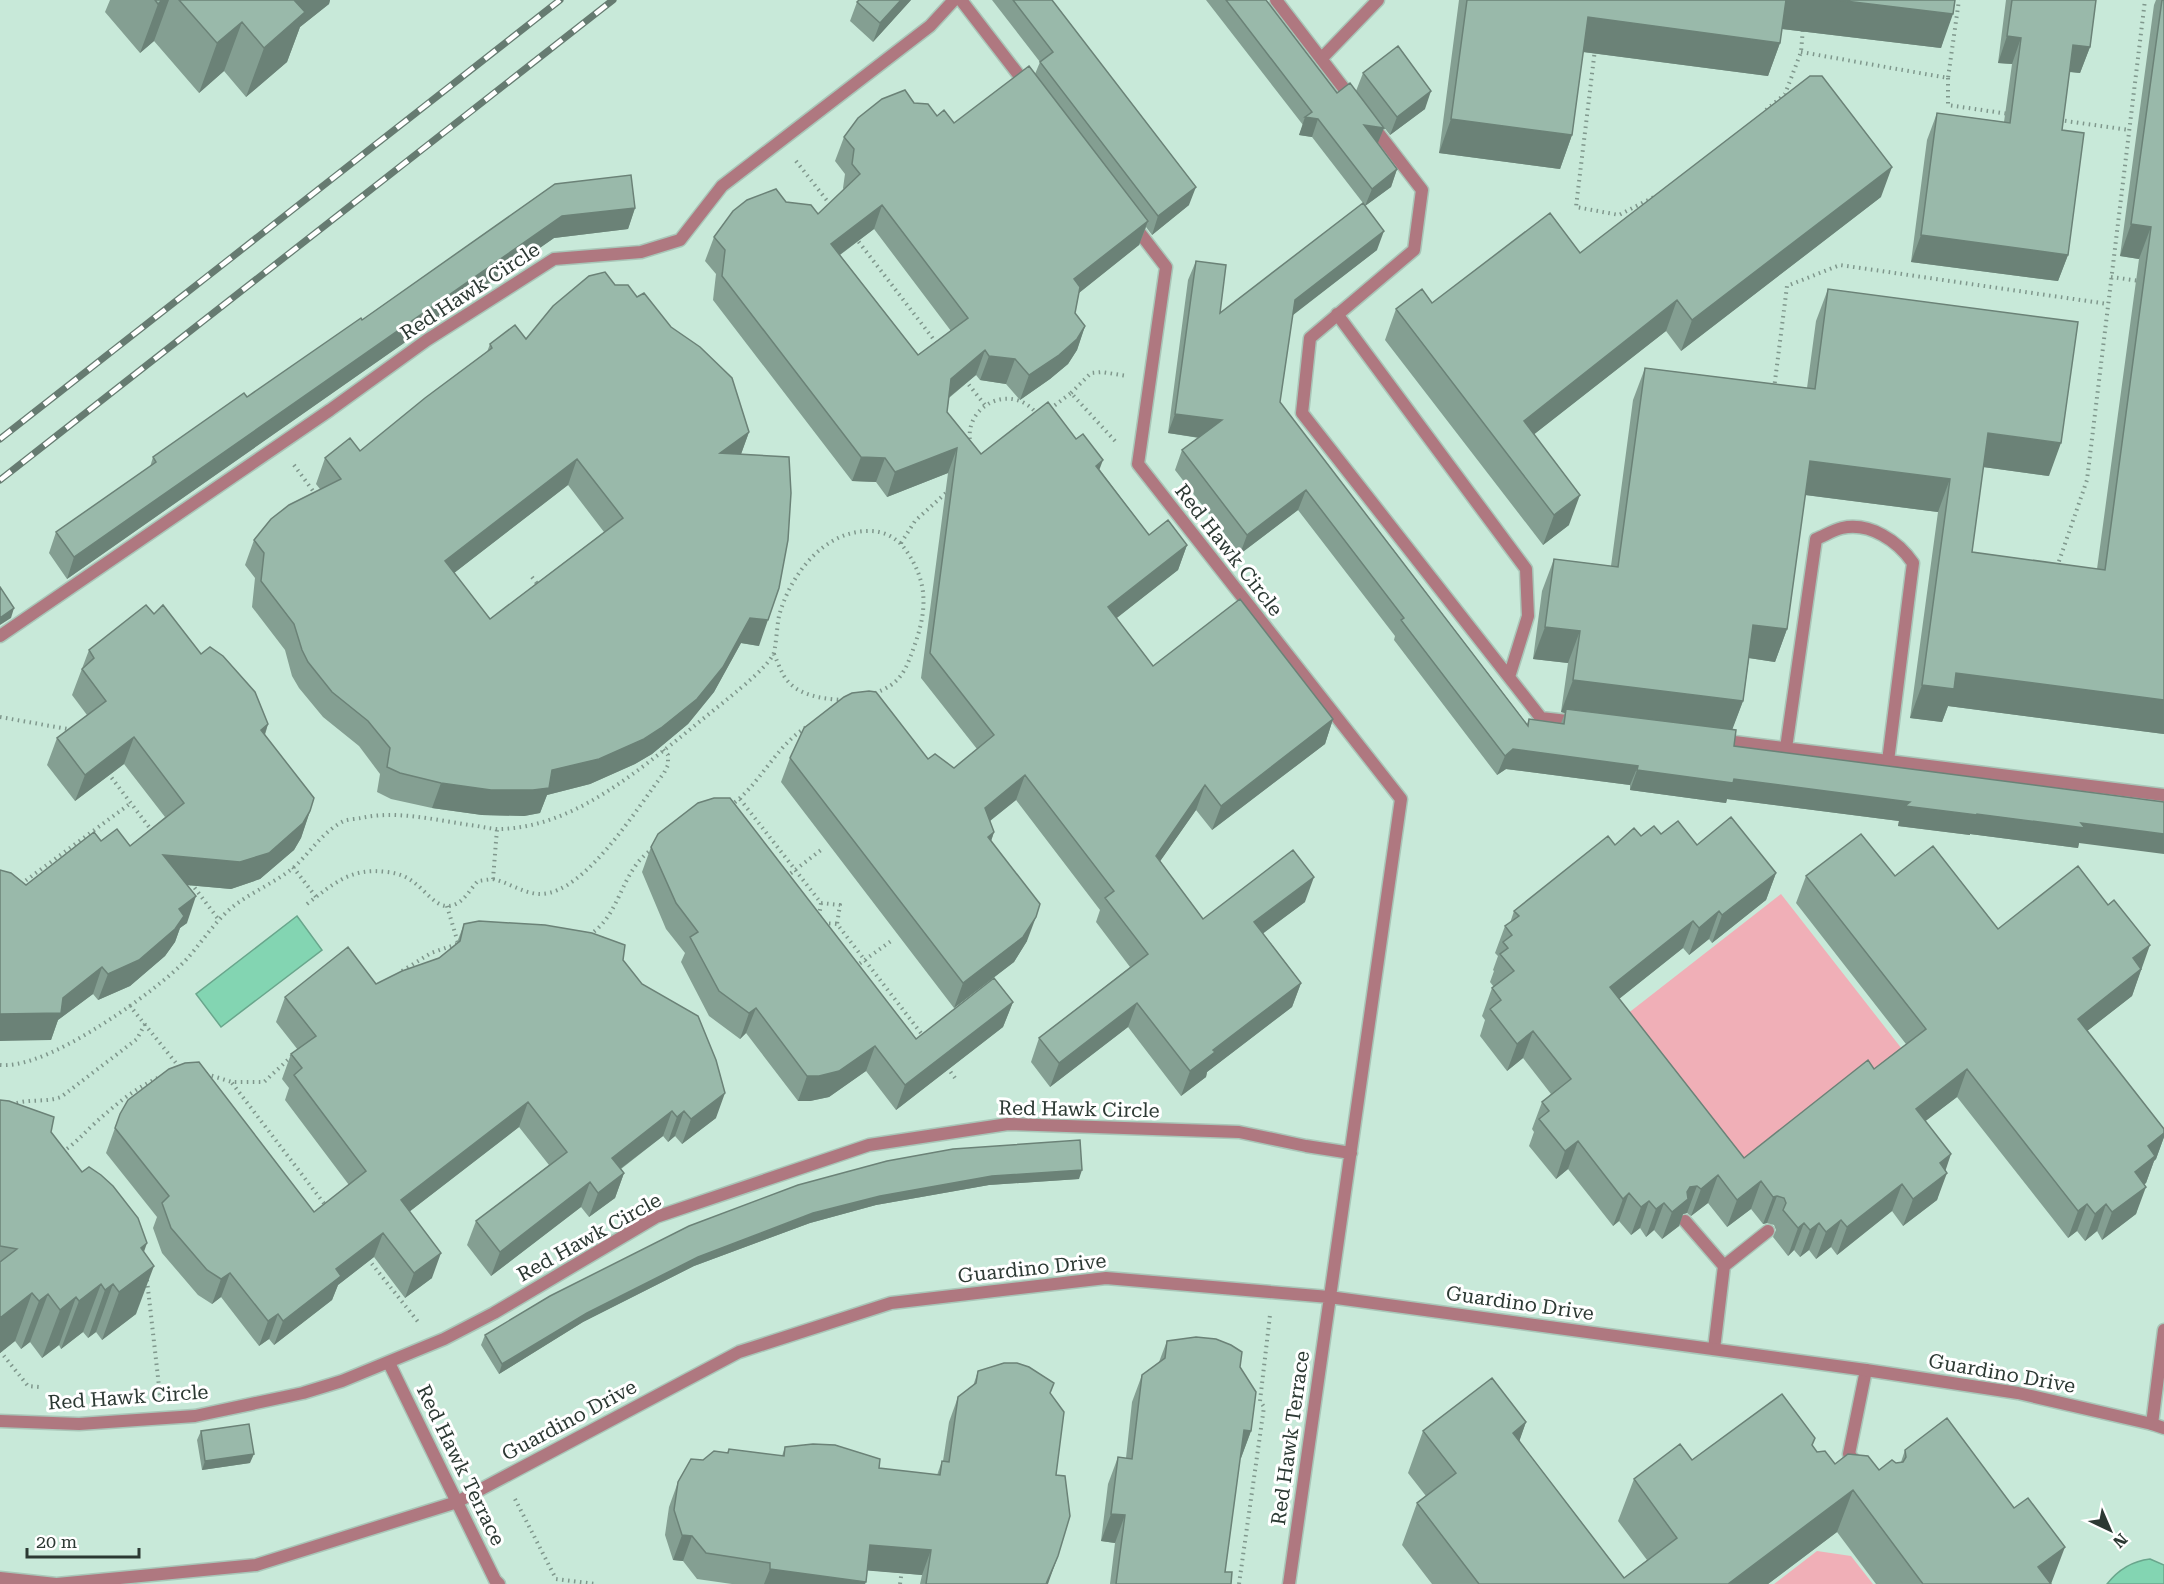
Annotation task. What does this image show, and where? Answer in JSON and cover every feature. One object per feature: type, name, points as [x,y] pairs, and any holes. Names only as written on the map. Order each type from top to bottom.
[{"type":"street","name":"Red Hawk Circle","points":[[0,636],[427,340],[554,260],[641,252],[680,240],[722,186],[930,26],[954,0]]},
{"type":"street","points":[[961,0],[1039,101]]},
{"type":"street","points":[[1276,0],[1422,190],[1414,250],[1310,338],[1302,413],[1541,718],[1588,724]]},
{"type":"street","points":[[1322,59],[1378,0]]},
{"type":"street","points":[[1124,212],[1166,267],[1138,464]]},
{"type":"street","points":[[1337,314],[1526,569],[1528,616],[1509,677]]},
{"type":"street","name":"Red Hawk Circle","points":[[1138,464],[1401,799],[1329,1297]]},
{"type":"street","points":[[1786,748],[1816,539],[1842,528],[1874,529],[1904,550],[1913,563],[1888,761]]},
{"type":"street","points":[[1704,738],[2164,795]]},
{"type":"street","name":"Red Hawk Circle","points":[[0,1421],[79,1424],[195,1416],[303,1393],[342,1381],[434,1343],[495,1313],[656,1217],[869,1145],[1008,1124],[1239,1132],[1351,1153]]},
{"type":"street","points":[[1685,1221],[1724,1266]]},
{"type":"street","points":[[1714,1349],[1724,1266],[1768,1231]]},
{"type":"street","name":"Guardino Drive","points":[[0,1578],[56,1584],[256,1565],[457,1502],[739,1352],[891,1303],[1106,1278],[1329,1297],[1866,1370],[2018,1393],[2158,1426]]},
{"type":"street","name":"Red Hawk Terrace","points":[[1289,1584],[1329,1297]]},
{"type":"street","points":[[2158,1426],[2164,1330]]},
{"type":"street","name":"Red Hawk Terrace","points":[[389,1363],[495,1580],[500,1584]]},
{"type":"street","points":[[1866,1370],[1845,1457],[1870,1480]]},
{"type":"path","points":[[1959,0],[1948,78],[1948,105],[2016,114]]},
{"type":"path","points":[[2056,570],[2087,480],[2145,0]]},
{"type":"path","points":[[1759,116],[1785,94],[1801,52],[1804,21]]},
{"type":"path","points":[[1595,46],[1576,207],[1619,215],[1657,195]]},
{"type":"path","points":[[1801,52],[1948,78]]},
{"type":"path","points":[[2050,119],[2129,130]]},
{"type":"path","points":[[780,140],[837,214]]},
{"type":"path","points":[[851,232],[939,347]]},
{"type":"path","points":[[1773,390],[1788,286],[1839,265],[2108,304]]},
{"type":"path","points":[[2111,276],[2143,281]]},
{"type":"path","points":[[958,372],[985,405]]},
{"type":"path","points":[[1047,411],[1071,393],[1091,373],[1102,372],[1150,379]]},
{"type":"path","points":[[1071,393],[1138,464]]},
{"type":"path","points":[[972,449],[969,438],[975,418],[985,405],[998,399],[1012,398],[1026,402],[1040,417]]},
{"type":"path","points":[[278,445],[321,500]]},
{"type":"path","points":[[901,543],[915,521],[949,490]]},
{"type":"path","points":[[846,700],[827,699],[802,693],[785,678],[774,654],[775,636],[785,600],[797,575],[819,550],[849,535],[870,531],[891,537],[901,543],[916,566],[923,582],[923,615],[906,671],[886,689],[865,697]]},
{"type":"path","points":[[532,577],[546,595]]},
{"type":"path","points":[[0,1065],[28,1061],[64,1046],[157,987],[184,962],[219,920],[234,906],[293,867],[324,836],[345,821],[378,814],[425,818],[497,829],[530,826],[567,813],[609,790],[663,750],[729,698],[774,654]]},
{"type":"path","points":[[0,717],[76,730]]},
{"type":"path","points":[[722,811],[740,799],[757,782],[785,744],[812,724]]},
{"type":"path","points":[[307,904],[339,880],[367,870],[396,873],[408,878],[435,900],[447,906],[461,902],[478,881],[493,879],[526,892],[539,894],[563,889],[575,880],[616,838],[664,772],[668,765],[668,755],[656,741]]},
{"type":"path","points":[[103,767],[158,840]]},
{"type":"path","points":[[740,799],[821,903],[840,905],[837,924],[928,1041]]},
{"type":"path","points":[[15,879],[21,885],[131,803]]},
{"type":"path","points":[[493,879],[497,829]]},
{"type":"path","points":[[584,937],[604,923],[636,865],[656,846]]},
{"type":"path","points":[[779,882],[821,850]]},
{"type":"path","points":[[293,867],[316,897]]},
{"type":"path","points":[[186,877],[219,920]]},
{"type":"path","points":[[821,903],[818,923],[837,924]]},
{"type":"path","points":[[447,906],[458,943]]},
{"type":"path","points":[[848,972],[891,941]]},
{"type":"path","points":[[394,976],[431,954],[466,942]]},
{"type":"path","points":[[57,1153],[75,1144],[135,1089],[159,1077],[182,1071],[130,1006]]},
{"type":"path","points":[[7,1108],[24,1101],[51,1101],[61,1097],[137,1039],[145,1024]]},
{"type":"path","points":[[205,1074],[232,1082],[264,1082],[295,1053]]},
{"type":"path","points":[[942,1059],[956,1078]]},
{"type":"path","points":[[232,1082],[329,1209]]},
{"type":"path","points":[[364,1254],[434,1343]]},
{"type":"path","points":[[147,1278],[163,1418]]},
{"type":"path","points":[[1239,1584],[1264,1407],[1260,1401],[1273,1293]]},
{"type":"path","points":[[0,1351],[28,1386],[39,1387]]},
{"type":"path","points":[[504,1477],[556,1579],[595,1584]]},
{"type":"path","points":[[900,1584],[903,1561]]},
{"type":"shaded area","points":[[1781,894],[1902,1049],[1734,1180],[1613,1025]]},
{"type":"shaded area","points":[[297,916],[322,950],[221,1027],[196,994]]},
{"type":"shaded area","points":[[1817,1551],[1851,1556],[1873,1584],[1774,1584]]},
{"type":"shaded area","points":[[2150,1559],[2164,1565],[2164,1584],[2107,1584],[2126,1567]]},
{"type":"building","points":[[179,0],[294,0],[305,12],[264,48],[242,22],[217,43]]},
{"type":"building","points":[[859,0],[901,0],[880,23],[857,2]]},
{"type":"building","points":[[1013,0],[1052,0],[1196,187],[1158,216],[1040,62],[1053,52]]},
{"type":"building","points":[[1226,0],[1266,0],[1337,93],[1350,83],[1384,128],[1364,125],[1397,169],[1372,189],[1318,119],[1305,117],[1312,112]]},
{"type":"building","points":[[1467,0],[1786,0],[1780,43],[1588,17],[1572,135],[1451,119]]},
{"type":"building","points":[[1837,0],[1955,0],[1953,14]]},
{"type":"building","points":[[2012,0],[2096,0],[2090,47],[2073,45],[2062,130],[2084,133],[2068,255],[1921,235],[1937,113],[2010,123],[2021,38],[2007,36]]},
{"type":"building","points":[[2162,0],[2164,0],[2164,700],[1956,673],[1954,689],[1922,685],[1950,479],[1810,461],[1787,629],[1753,625],[1743,701],[1573,680],[1580,631],[1545,627],[1554,559],[1618,567],[1645,368],[1815,389],[1828,289],[2078,322],[2061,443],[1988,433],[1972,552],[2105,570],[2151,227],[2131,224]]},
{"type":"building","points":[[1398,46],[1431,91],[1397,117],[1363,73]]},
{"type":"building","points":[[1029,66],[1148,221],[1074,279],[1080,287],[1075,313],[1085,326],[1077,339],[1059,355],[1029,375],[1015,359],[989,356],[985,350],[951,379],[947,412],[981,454],[1048,402],[1076,439],[1083,434],[1103,460],[1096,466],[1149,535],[1168,520],[1187,545],[1108,607],[1153,666],[1240,599],[1333,719],[1221,806],[1205,785],[1156,856],[1203,919],[1293,850],[1314,877],[1254,922],[1301,983],[1213,1050],[1215,1052],[1190,1071],[1137,1003],[1059,1063],[1039,1038],[1148,954],[1105,898],[1114,891],[1025,775],[985,808],[994,832],[988,837],[1040,904],[1036,917],[1023,937],[963,983],[790,758],[804,728],[844,697],[852,693],[869,691],[876,692],[928,759],[935,754],[954,768],[994,735],[930,653],[957,448],[895,472],[885,458],[861,457],[722,276],[725,250],[714,237],[733,211],[747,200],[776,189],[786,202],[811,205],[818,214],[860,174],[852,164],[854,149],[844,137],[858,118],[882,99],[905,90],[914,103],[928,104],[937,116],[944,110],[954,123]],"holes":[[[882,205],[968,318],[918,355],[831,244]]]},
{"type":"building","points":[[1810,76],[1822,76],[1892,167],[1692,320],[1677,300],[1524,421],[1580,495],[1554,515],[1396,309],[1422,289],[1432,303],[1550,213],[1580,253]]},
{"type":"building","points":[[631,175],[635,208],[562,216],[74,557],[56,532],[156,462],[153,457],[244,393],[247,397],[361,318],[362,320],[555,184]]},
{"type":"building","points":[[1363,203],[1384,231],[1295,300],[1280,402],[1528,726],[1529,719],[1564,724],[1566,709],[1736,730],[1734,746],[2164,802],[2164,834],[2081,823],[2085,828],[1905,806],[1910,802],[1734,779],[1733,783],[1637,770],[1638,766],[1513,749],[1505,756],[1401,620],[1404,618],[1306,490],[1247,535],[1182,450],[1222,420],[1175,414],[1196,261],[1226,265],[1220,313]]},
{"type":"building","points":[[605,272],[615,285],[628,285],[637,297],[644,293],[671,327],[700,347],[732,378],[749,432],[720,453],[789,457],[791,493],[788,540],[779,588],[768,620],[750,618],[723,667],[697,699],[661,728],[644,739],[599,759],[552,770],[549,788],[491,790],[441,783],[400,773],[387,767],[390,748],[368,721],[332,692],[308,662],[294,624],[261,581],[264,553],[254,540],[271,519],[289,505],[341,479],[325,458],[350,438],[360,451],[492,348],[490,344],[515,325],[526,339],[553,306],[589,276]],"holes":[[[577,459],[623,518],[490,619],[445,561]]]},
{"type":"building","points":[[0,587],[14,608],[0,618]]},
{"type":"building","points":[[146,605],[154,614],[163,605],[201,654],[210,647],[223,656],[255,692],[268,724],[261,730],[314,798],[310,811],[303,823],[269,853],[240,862],[163,855],[196,896],[179,909],[184,916],[175,929],[139,960],[108,974],[102,967],[63,998],[61,1013],[0,1014],[0,870],[11,873],[26,885],[94,832],[101,841],[117,829],[130,846],[184,803],[134,737],[85,775],[57,738],[106,701],[82,669],[94,658],[89,650]]},
{"type":"building","points":[[714,798],[730,798],[916,1039],[994,978],[1013,1002],[905,1085],[875,1046],[839,1071],[819,1076],[807,1076],[756,1008],[749,1013],[719,991],[690,937],[698,932],[676,903],[651,847],[658,834],[698,803]]},
{"type":"building","points":[[1731,817],[1776,873],[1722,915],[1719,911],[1699,928],[1693,921],[1610,987],[1744,1158],[1868,1060],[1874,1069],[1926,1029],[1806,876],[1861,834],[1895,876],[1933,846],[1998,929],[2078,866],[2108,905],[2114,900],[2150,945],[2133,958],[2141,969],[2078,1019],[2164,1129],[2164,1133],[2148,1146],[2155,1156],[2135,1172],[2146,1187],[2112,1212],[2106,1204],[2095,1214],[2087,1204],[2078,1211],[1967,1069],[1916,1109],[1951,1154],[1940,1163],[1947,1173],[1913,1199],[1902,1184],[1847,1227],[1841,1220],[1826,1232],[1819,1223],[1810,1230],[1804,1223],[1798,1228],[1783,1210],[1786,1203],[1784,1198],[1773,1197],[1761,1181],[1737,1200],[1718,1175],[1701,1189],[1697,1186],[1690,1187],[1687,1192],[1688,1199],[1672,1212],[1664,1203],[1656,1209],[1649,1201],[1641,1207],[1629,1193],[1623,1199],[1578,1141],[1565,1151],[1539,1119],[1549,1111],[1542,1102],[1571,1079],[1533,1031],[1517,1044],[1490,1009],[1501,1000],[1492,988],[1514,971],[1500,954],[1508,948],[1503,942],[1512,935],[1505,926],[1519,916],[1514,911],[1608,836],[1615,845],[1634,828],[1641,836],[1654,826],[1661,834],[1678,821],[1697,845]]},
{"type":"building","points":[[479,921],[545,925],[592,933],[625,945],[623,960],[642,984],[698,1016],[716,1060],[725,1093],[691,1119],[684,1111],[677,1117],[672,1111],[612,1158],[624,1173],[598,1193],[590,1182],[500,1252],[476,1221],[567,1152],[528,1102],[401,1200],[441,1253],[414,1273],[383,1233],[336,1269],[341,1276],[283,1321],[278,1314],[268,1321],[230,1273],[221,1279],[207,1270],[171,1228],[162,1203],[169,1196],[115,1128],[120,1114],[128,1100],[169,1069],[185,1063],[199,1062],[314,1212],[366,1171],[294,1075],[302,1068],[291,1054],[316,1036],[285,997],[348,947],[376,984],[402,971],[439,958],[460,941],[464,924]]},
{"type":"building","points":[[0,1100],[54,1117],[51,1132],[82,1172],[89,1167],[101,1175],[113,1186],[138,1218],[147,1243],[141,1248],[154,1266],[119,1292],[113,1284],[105,1290],[101,1284],[79,1301],[76,1297],[60,1310],[48,1294],[39,1301],[32,1293],[0,1318],[0,1262],[17,1249],[0,1246]]},
{"type":"building","points":[[1080,1140],[1082,1170],[992,1176],[880,1196],[813,1213],[698,1257],[587,1313],[502,1364],[485,1335],[550,1296],[689,1226],[798,1185],[887,1161],[953,1149]]},
{"type":"building","points":[[1196,1337],[1216,1339],[1242,1352],[1240,1367],[1256,1392],[1251,1431],[1244,1430],[1225,1572],[1232,1572],[1231,1584],[1116,1584],[1125,1515],[1111,1514],[1118,1457],[1132,1459],[1142,1375],[1165,1358],[1167,1341]]},
{"type":"building","points":[[1004,1363],[1017,1363],[1029,1367],[1054,1383],[1050,1393],[1064,1412],[1056,1475],[1065,1476],[1070,1516],[1058,1556],[1046,1584],[926,1584],[931,1550],[870,1545],[866,1582],[770,1569],[770,1563],[706,1553],[692,1536],[682,1535],[674,1510],[678,1482],[691,1459],[703,1460],[714,1451],[728,1453],[729,1449],[784,1456],[785,1447],[813,1444],[835,1445],[880,1459],[879,1468],[940,1475],[942,1461],[949,1462],[958,1397],[976,1383],[978,1371]]},
{"type":"building","points":[[1492,1378],[1526,1422],[1513,1433],[1624,1578],[1677,1538],[1634,1479],[1680,1444],[1692,1460],[1782,1394],[1815,1438],[1812,1445],[1817,1452],[1825,1451],[1835,1464],[1848,1454],[1868,1456],[1879,1470],[1892,1460],[1896,1463],[1903,1462],[1906,1457],[1905,1450],[1947,1418],[2014,1508],[2028,1498],[2065,1547],[2038,1567],[2051,1584],[1923,1584],[1853,1490],[1728,1584],[1479,1584],[1417,1503],[1456,1473],[1423,1431]]},
{"type":"building","points":[[249,1424],[254,1454],[205,1461],[201,1431]]},
{"type":"railway","points":[[0,439],[560,0]]},
{"type":"railway","points":[[0,480],[613,0]]}]
